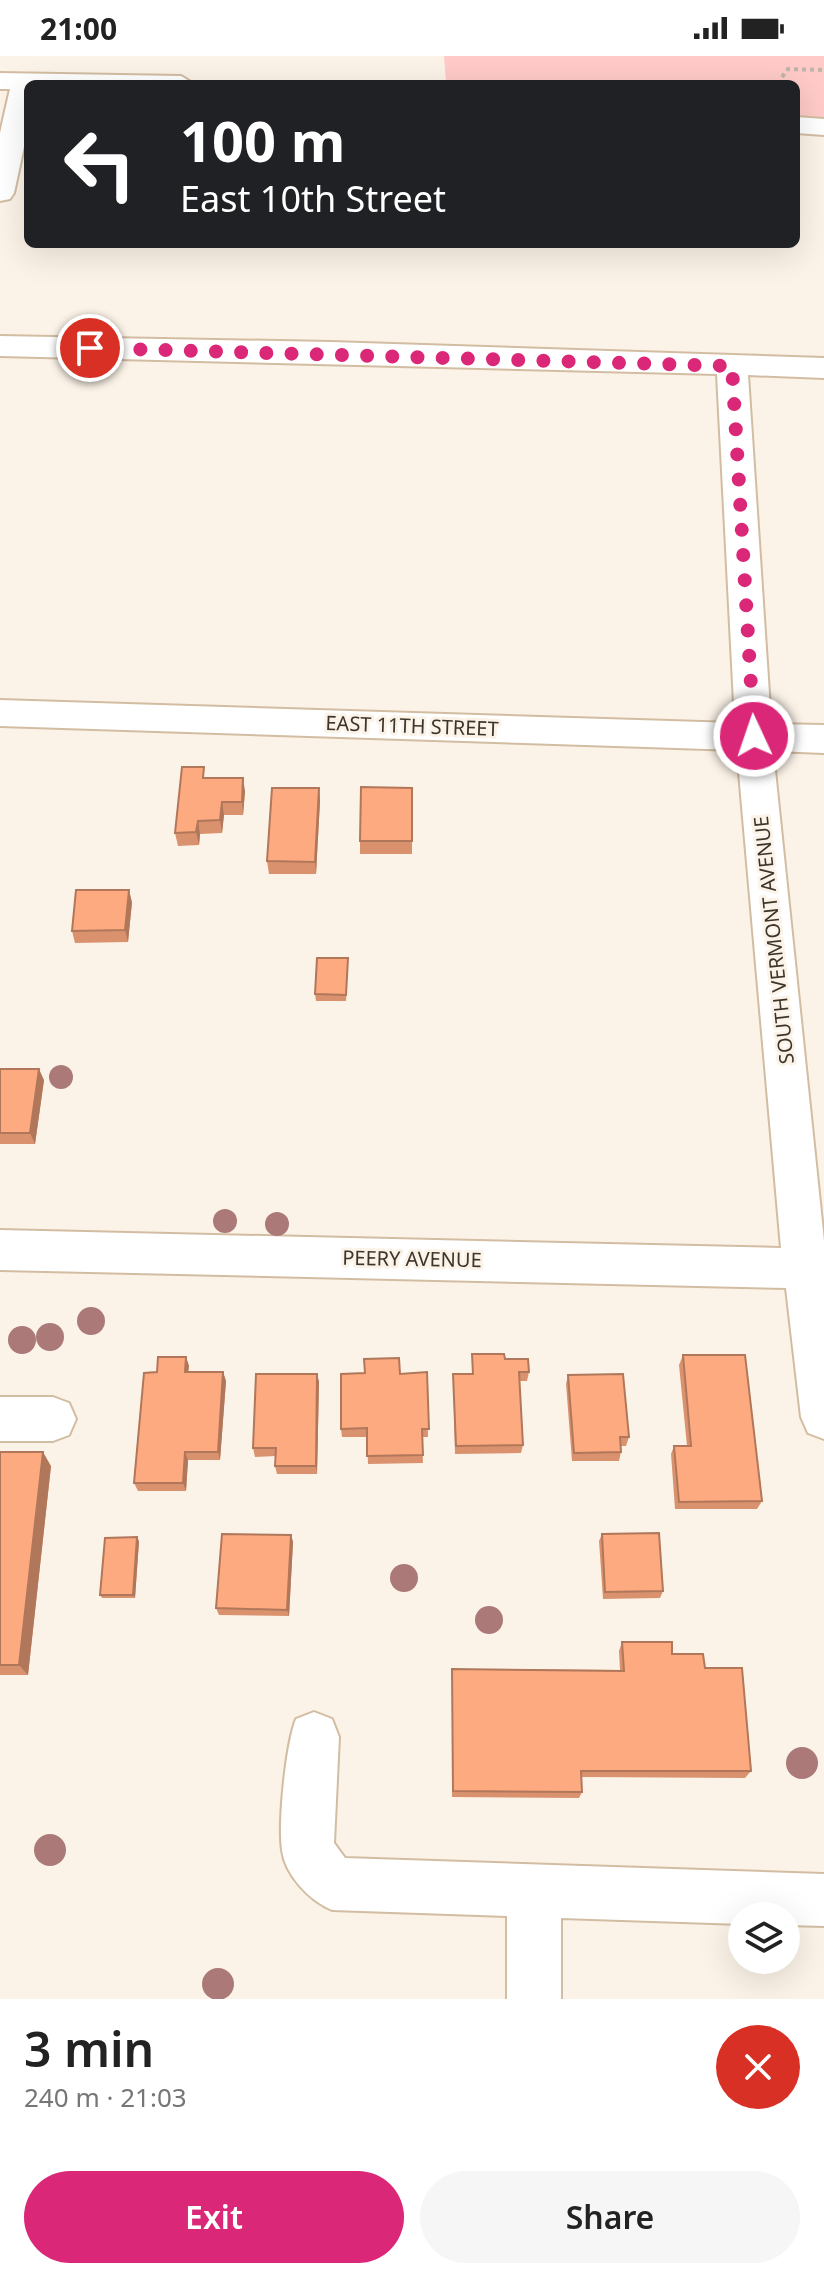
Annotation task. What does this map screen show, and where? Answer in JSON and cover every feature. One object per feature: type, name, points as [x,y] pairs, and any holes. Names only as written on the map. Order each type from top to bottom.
[{"type":"street","points":[[0,193],[12,82]]},
{"type":"street","points":[[800,125],[824,127]]},
{"type":"street","points":[[0,346],[331,352],[824,368]]},
{"type":"street","name":"SOUTH VERMONT AVENUE","points":[[732,366],[754,736],[815,1268],[824,1417]]},
{"type":"street","name":"EAST 11TH STREET","points":[[0,713],[824,739]]},
{"type":"street","name":"PEERY AVENUE","points":[[0,1250],[815,1268]]},
{"type":"street","points":[[0,1419],[53,1419]]},
{"type":"street","points":[[314,1737],[308,1851],[332,1884],[824,1900]]},
{"type":"street","points":[[534,1891],[534,1999]]},
{"type":"path","points":[[782,77],[788,69],[824,70]]},
{"type":"shaded area","points":[[444,56],[824,56],[824,121],[800,120],[800,80],[446,80]]},
{"type":"building","points":[[182,767],[204,767],[203,778],[243,778],[242,802],[222,802],[220,820],[198,821],[196,832],[175,833]]},
{"type":"building","points":[[361,787],[412,788],[412,841],[360,841]]},
{"type":"building","points":[[272,788],[319,788],[315,862],[267,861]]},
{"type":"building","points":[[76,890],[129,890],[125,930],[72,931]]},
{"type":"building","points":[[317,958],[348,958],[346,995],[315,994]]},
{"type":"building","points":[[0,1069],[39,1069],[30,1133],[0,1133]]},
{"type":"building","points":[[472,1354],[504,1354],[505,1359],[528,1359],[529,1372],[519,1372],[523,1445],[456,1446],[453,1374],[473,1374]]},
{"type":"building","points":[[683,1355],[745,1355],[762,1501],[679,1502],[674,1446],[691,1446]]},
{"type":"building","points":[[158,1357],[186,1357],[185,1372],[223,1372],[218,1452],[185,1452],[183,1483],[134,1483],[144,1373],[157,1372]]},
{"type":"building","points":[[399,1358],[400,1374],[427,1372],[429,1429],[422,1429],[423,1455],[367,1456],[367,1428],[341,1429],[341,1374],[365,1373],[364,1359]]},
{"type":"building","points":[[256,1374],[317,1374],[316,1466],[275,1466],[276,1448],[253,1448]]},
{"type":"building","points":[[623,1374],[629,1437],[620,1437],[621,1452],[574,1453],[568,1375]]},
{"type":"building","points":[[0,1452],[43,1452],[19,1665],[0,1665]]},
{"type":"building","points":[[659,1533],[663,1591],[605,1592],[602,1534]]},
{"type":"building","points":[[222,1534],[291,1535],[287,1610],[216,1608]]},
{"type":"building","points":[[137,1537],[133,1595],[100,1595],[105,1538]]},
{"type":"building","points":[[622,1642],[672,1642],[672,1654],[703,1654],[705,1668],[742,1668],[751,1771],[581,1771],[582,1792],[453,1791],[452,1669],[624,1671]]},
{"type":"route","points":[[90,348],[331,352],[732,366],[754,736]]}]
